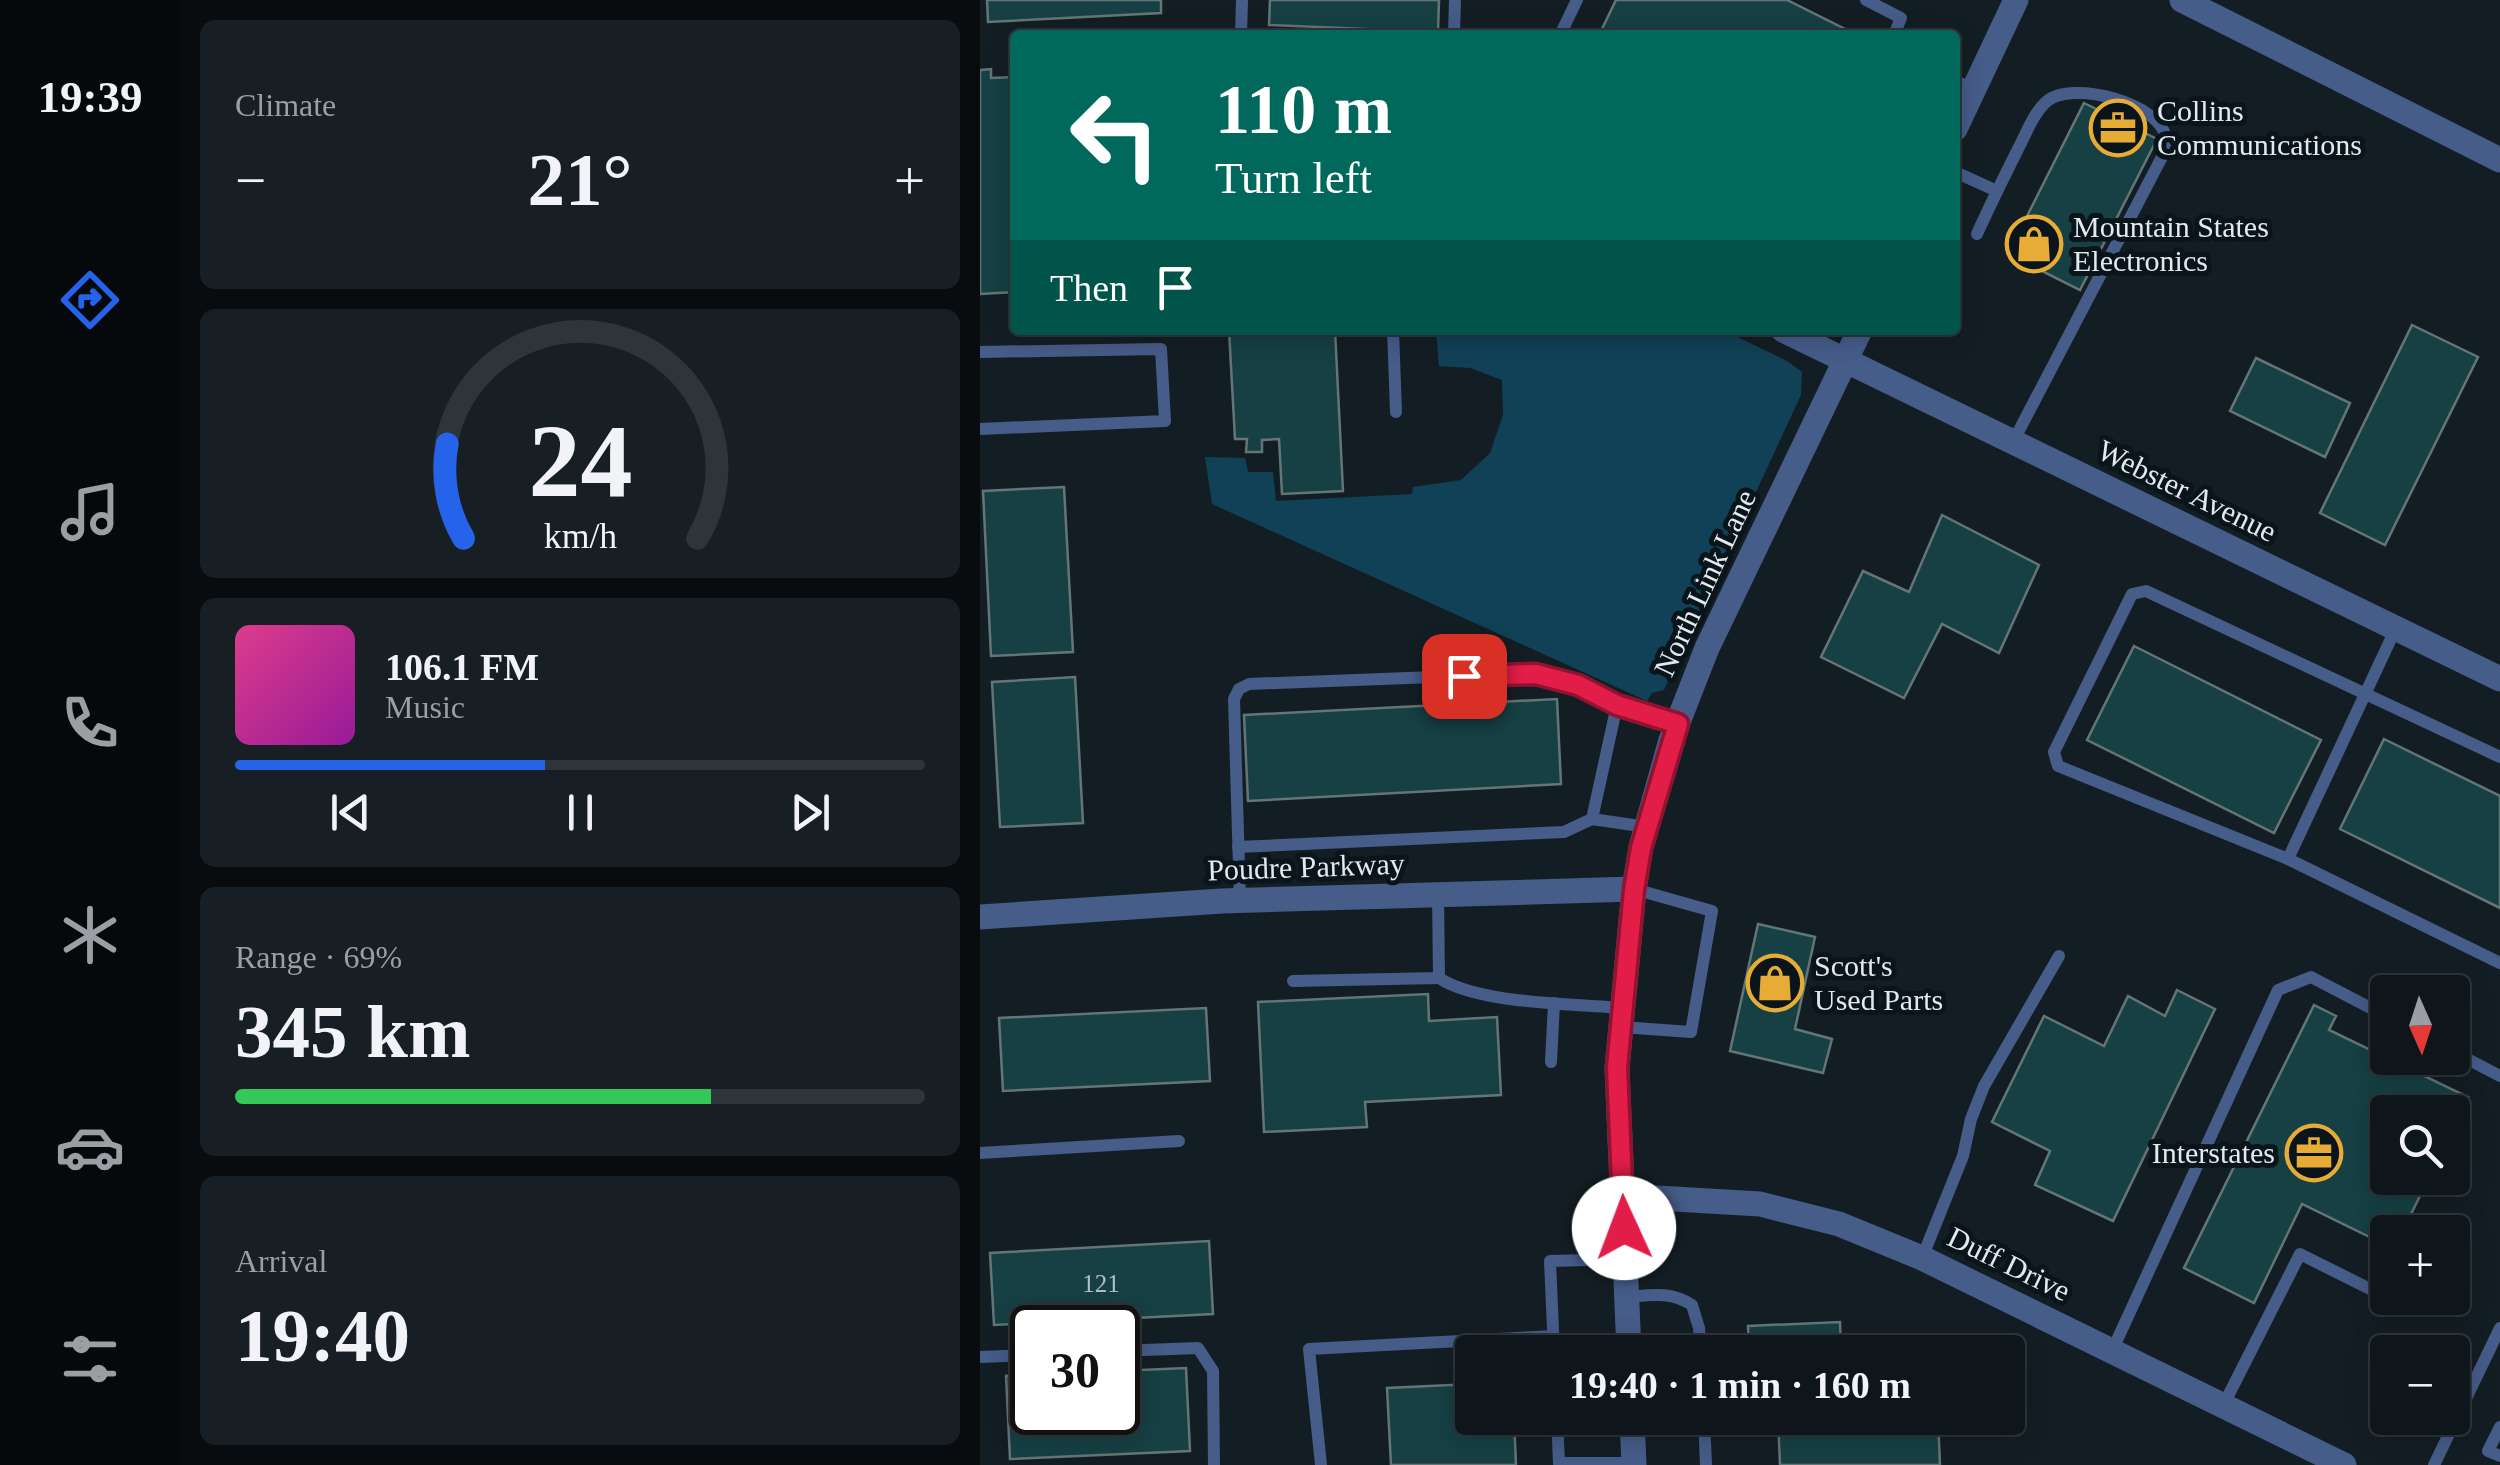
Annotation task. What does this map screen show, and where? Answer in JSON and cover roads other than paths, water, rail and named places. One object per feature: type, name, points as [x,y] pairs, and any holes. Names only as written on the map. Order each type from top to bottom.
[{"type":"street","points":[[1964,85],[2016,0]]},
{"type":"street","points":[[2182,0],[2500,160]]},
{"type":"street","name":"Webster Avenue","points":[[1793,335],[2500,679]]},
{"type":"street","name":"North Link Lane","points":[[1628,1335],[1617,1068],[1634,890],[1647,826],[1678,724],[1707,648],[1858,335]]},
{"type":"street","name":"Poudre Parkway","points":[[980,918],[1240,901],[1634,890]]},
{"type":"street","name":"Duff Drive","points":[[1623,1196],[1760,1204],[1839,1224],[1922,1258],[2344,1465]]},
{"type":"street","points":[[1633,1435],[1634,1464]]},
{"type":"lane","points":[[1242,0],[1242,30]]},
{"type":"lane","points":[[1454,30],[1455,0]]},
{"type":"lane","points":[[1562,30],[1577,0]]},
{"type":"lane","points":[[1866,0],[1902,18],[1896,30]]},
{"type":"lane","points":[[1976,234],[2034,118],[2047,100],[2065,92],[2098,94],[2127,102],[2154,118],[2162,129],[2166,140],[2163,155],[2014,442]]},
{"type":"lane","points":[[1960,174],[1997,192]]},
{"type":"lane","points":[[1392,335],[1396,412]]},
{"type":"lane","points":[[980,352],[1162,348],[1165,420],[980,430]]},
{"type":"lane","points":[[2500,757],[2146,591],[2132,594],[2054,752],[2058,766],[2288,859],[2500,963]]},
{"type":"lane","points":[[2288,859],[2396,628]]},
{"type":"lane","points":[[1240,901],[1234,699],[1239,689],[1248,684],[1536,674],[1578,685],[1617,705],[1678,724]]},
{"type":"lane","points":[[1592,820],[1617,705]]},
{"type":"lane","points":[[1238,847],[1564,832],[1592,820],[1647,826]]},
{"type":"lane","points":[[1293,982],[1439,978],[1454,988],[1554,1003],[1691,1032],[1712,911],[1634,890]]},
{"type":"lane","points":[[1438,895],[1439,978]]},
{"type":"lane","points":[[1922,1258],[1963,1156],[1984,1086],[2059,956]]},
{"type":"lane","points":[[2112,1351],[2278,990],[2311,977],[2370,1008]]},
{"type":"lane","points":[[1551,1062],[1554,1003]]},
{"type":"lane","points":[[2470,1060],[2500,1076]]},
{"type":"lane","points":[[980,1153],[1179,1142]]},
{"type":"lane","points":[[2223,1406],[2300,1254],[2370,1290]]},
{"type":"lane","points":[[1554,1335],[1550,1261],[1626,1259]]},
{"type":"lane","points":[[1627,1297],[1679,1297],[1692,1305],[1699,1335]]},
{"type":"lane","points":[[2434,1465],[2500,1328]]},
{"type":"lane","points":[[1321,1465],[1309,1349],[1455,1341]]},
{"type":"lane","points":[[1140,1350],[1198,1348],[1214,1371],[1214,1465]]},
{"type":"lane","points":[[980,1357],[1010,1356]]},
{"type":"lane","points":[[2500,1427],[2488,1451],[2500,1456]]},
{"type":"lane","points":[[1557,1435],[1558,1463],[1634,1464]]},
{"type":"lane","points":[[1705,1435],[1706,1465]]},
{"type":"place","name":"Collins Communications","points":[[2118,128]]},
{"type":"place","name":"Mountain States Electronics","points":[[2034,244]]},
{"type":"place","name":"Scott's Used Parts","points":[[1775,983]]},
{"type":"place","name":"Interstates","points":[[2314,1153]]}]
